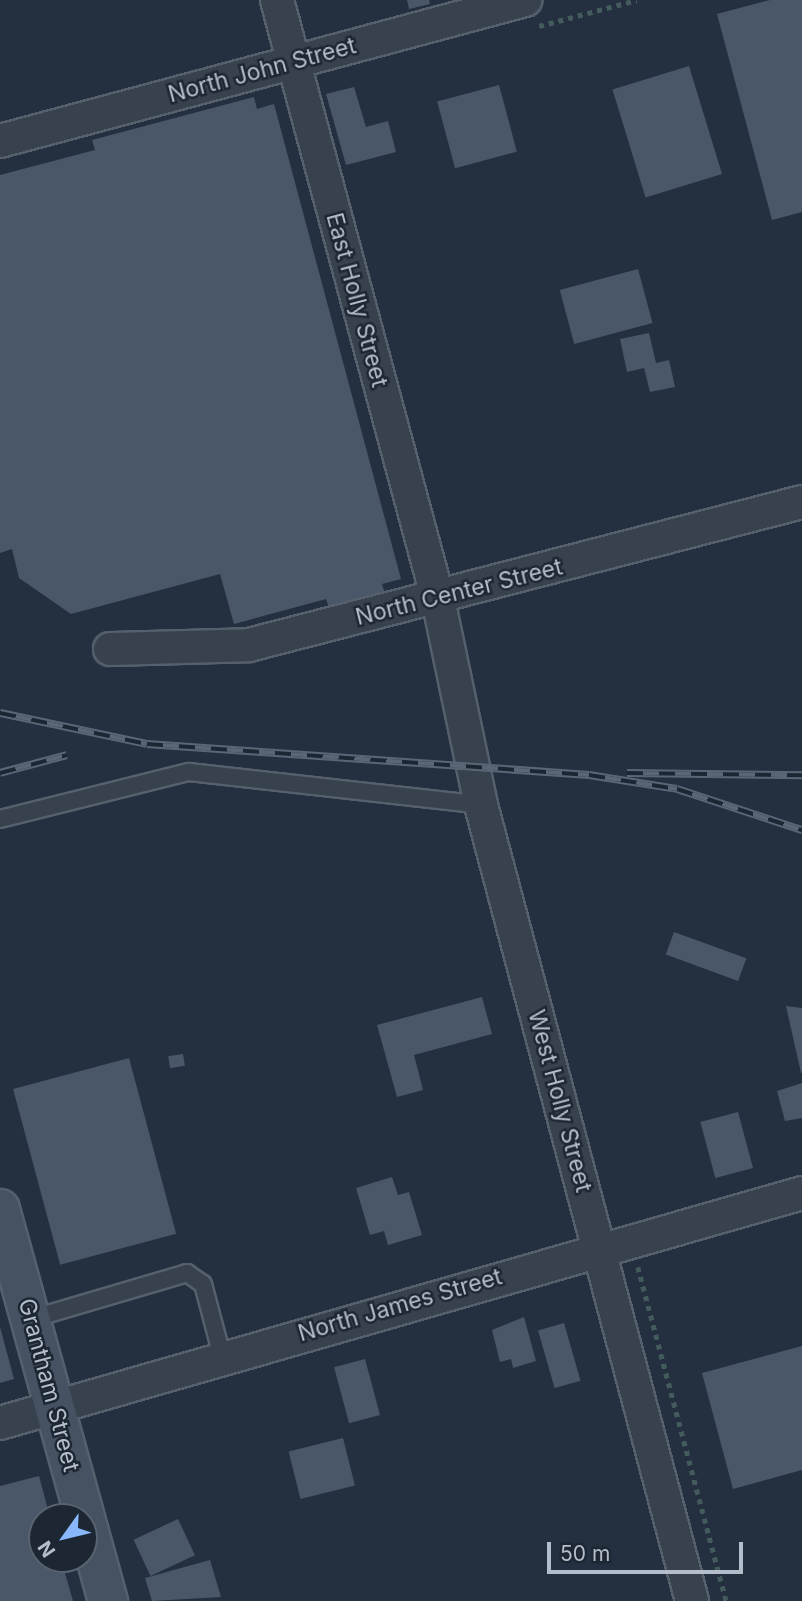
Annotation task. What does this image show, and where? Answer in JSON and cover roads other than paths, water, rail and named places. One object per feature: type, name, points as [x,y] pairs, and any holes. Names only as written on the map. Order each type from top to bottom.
[{"type":"street","name":"East Holly Street","points":[[277,0],[438,599]]},
{"type":"street","name":"North John Street","points":[[0,141],[525,0]]},
{"type":"street","name":"North Center Street","points":[[110,649],[249,645],[438,599],[802,502]]},
{"type":"street","name":"West Holly Street","points":[[438,599],[481,805],[692,1601]]},
{"type":"street","name":"North James Street","points":[[0,1423],[54,1404],[802,1193]]},
{"type":"street","name":"Grantham Street","points":[[0,1209],[108,1601]]},
{"type":"lane","points":[[0,819],[189,772],[481,805]]},
{"type":"lane","points":[[31,1319],[187,1273],[202,1284],[222,1356]]},
{"type":"railway","points":[[0,713],[147,744],[589,775],[677,789],[802,830]]},
{"type":"railway","points":[[0,773],[67,755]]},
{"type":"railway","points":[[627,773],[802,775]]}]
